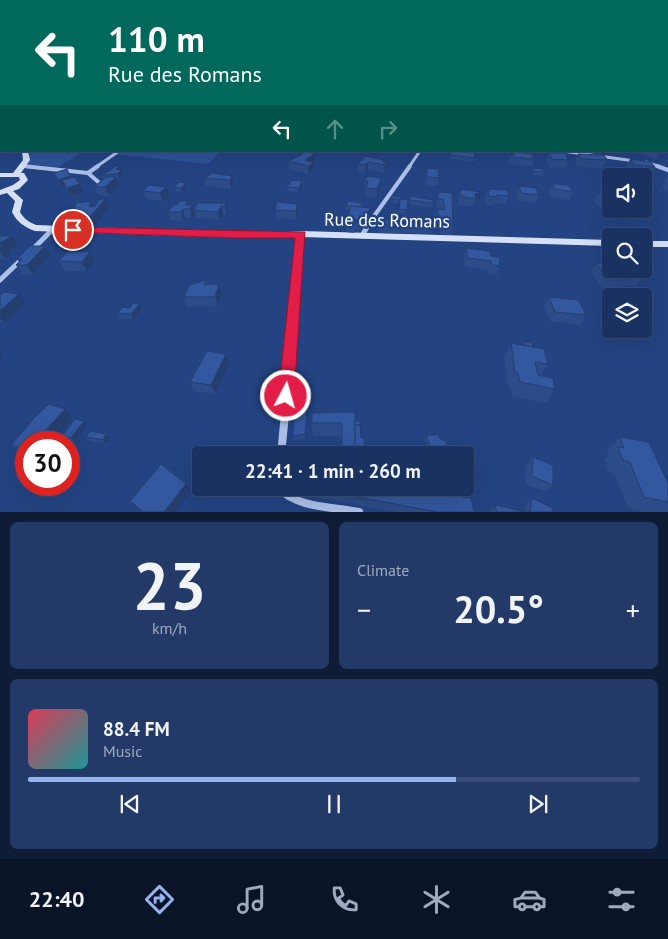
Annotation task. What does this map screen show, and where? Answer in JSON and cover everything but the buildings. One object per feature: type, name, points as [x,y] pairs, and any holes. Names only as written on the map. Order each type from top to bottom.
[{"type":"street","points":[[16,174],[27,160],[25,152]]},
{"type":"street","points":[[88,172],[118,152]]},
{"type":"street","points":[[362,236],[419,152]]},
{"type":"street","points":[[570,152],[646,162],[668,170]]},
{"type":"street","points":[[23,166],[88,172],[103,186]]},
{"type":"street","points":[[0,175],[21,175],[24,180],[4,192]]},
{"type":"street","name":"Rue des Romans","points":[[4,192],[19,200],[16,212],[25,224],[35,228],[236,235],[301,234],[602,243]]},
{"type":"street","points":[[0,280],[53,229]]},
{"type":"street","points":[[281,446],[301,234]]},
{"type":"street","points":[[652,244],[668,244]]},
{"type":"street","points":[[287,496],[291,499],[359,512]]},
{"type":"shaded area","points":[[30,152],[82,152],[59,167],[28,164]]},
{"type":"shaded area","points":[[115,152],[220,152],[208,164],[112,154]]},
{"type":"route","points":[[73,230],[236,235],[301,234],[286,396]]}]
